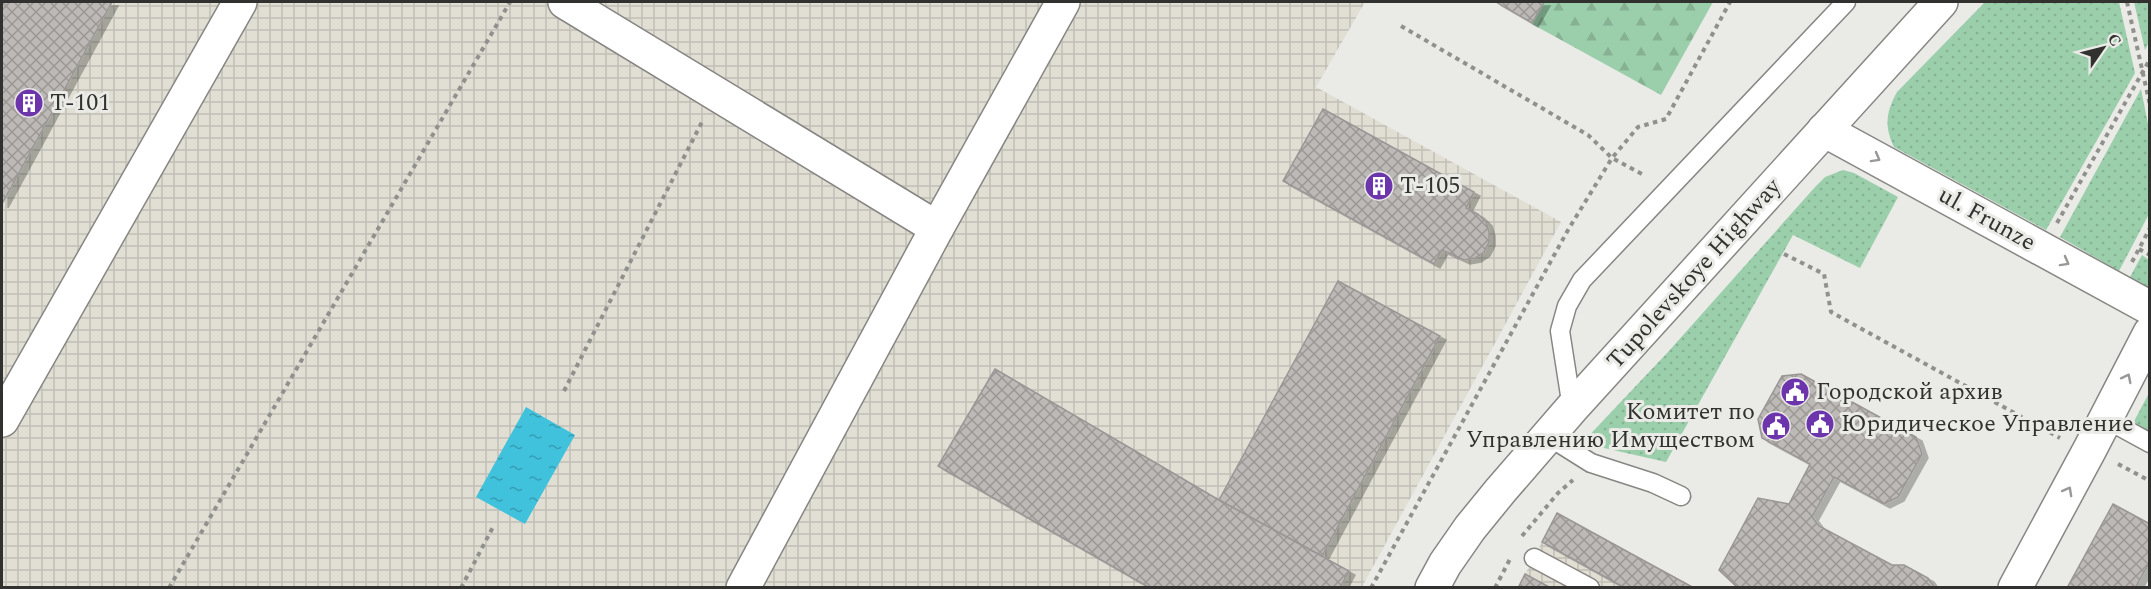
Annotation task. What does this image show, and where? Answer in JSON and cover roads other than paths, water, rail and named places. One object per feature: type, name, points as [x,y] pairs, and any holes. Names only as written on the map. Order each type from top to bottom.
[{"type":"street","points":[[2,420],[240,2]]},
{"type":"street","points":[[565,2],[937,228]]},
{"type":"street","points":[[743,588],[937,228],[1063,2]]},
{"type":"street","name":"Tupolevskoye Highway","points":[[1432,588],[1445,564],[1470,528],[1572,408],[1941,2]]},
{"type":"street","name":"ul. Frunze","points":[[1824,130],[2150,308]]},
{"type":"street","points":[[2015,588],[2150,333]]},
{"type":"lane","points":[[1572,408],[1560,331],[1566,306],[1582,280],[1846,2]]},
{"type":"lane","points":[[2106,419],[2150,443]]},
{"type":"lane","points":[[1548,436],[1591,463],[1653,483],[1681,496]]},
{"type":"lane","points":[[1534,558],[1590,588]]},
{"type":"water","points":[[526,407],[575,435],[525,524],[476,497]]},
{"type":"place","name":"Т-101","points":[[29,103]]},
{"type":"place","name":"Т-105","points":[[1379,186]]},
{"type":"place","name":"Городской архив","points":[[1795,392]]},
{"type":"place","name":"Юридическое Управление","points":[[1820,424]]},
{"type":"place","name":"Комитет по Управлению Имуществом","points":[[1776,426]]}]
